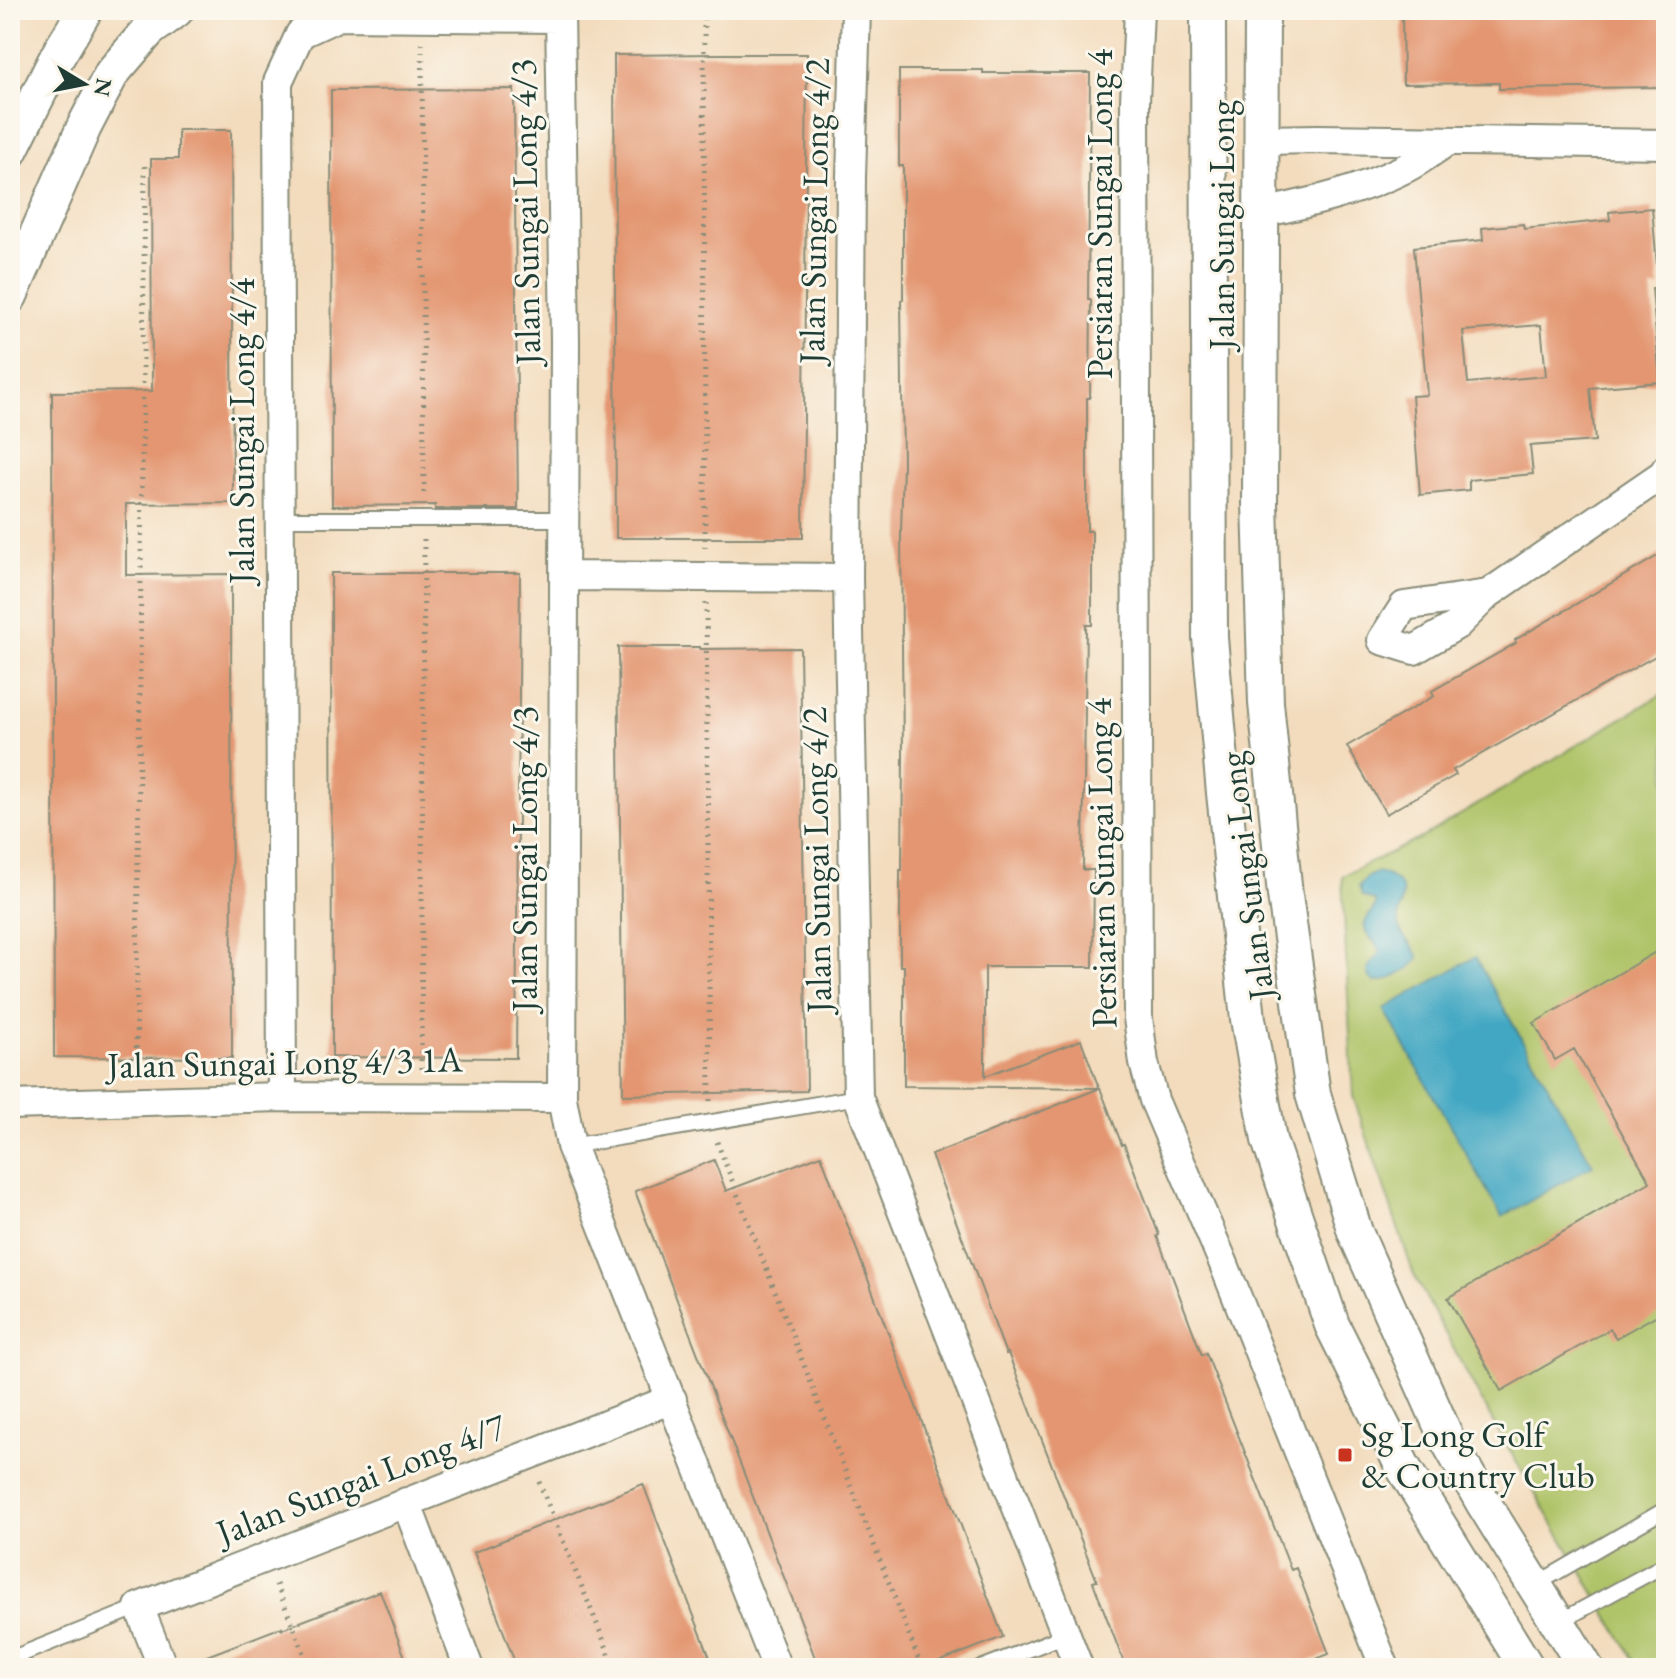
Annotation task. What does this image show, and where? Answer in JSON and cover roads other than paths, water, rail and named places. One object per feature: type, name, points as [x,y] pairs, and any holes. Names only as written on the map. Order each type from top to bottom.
[{"type":"street","points":[[10,151],[57,57],[85,10]]},
{"type":"street","points":[[10,296],[84,127],[112,73],[149,30],[176,10]]},
{"type":"street","name":"Jalan Sungai Long 4/2","points":[[856,10],[851,177],[848,578],[858,1097],[1079,1668]]},
{"type":"street","name":"Persiaran Sungai Long 4","points":[[1139,10],[1135,101],[1136,839],[1138,1018],[1142,1048],[1154,1100],[1223,1262],[1385,1668]]},
{"type":"street","name":"Jalan Sungai Long","points":[[1208,10],[1210,638],[1248,1019],[1269,1140],[1332,1325],[1403,1467],[1527,1668]]},
{"type":"street","name":"Jalan Sungai Long","points":[[1262,10],[1260,503],[1266,703],[1285,895],[1313,1094],[1355,1232],[1447,1439],[1539,1608],[1586,1668]]},
{"type":"street","name":"Jalan Sungai Long 4/4","points":[[282,1097],[278,82],[300,34],[339,16],[560,14]]},
{"type":"street","name":"Jalan Sungai Long 4/3","points":[[560,14],[565,341],[562,1098],[571,1146],[777,1668]]},
{"type":"street","points":[[1262,140],[1666,144]]},
{"type":"street","points":[[1261,213],[1316,202],[1371,182],[1407,168],[1448,141]]},
{"type":"street","points":[[1488,594],[1666,469]]},
{"type":"street","points":[[564,576],[848,578]]},
{"type":"street","name":"Jalan Sungai Long 4/3 1A","points":[[10,1105],[282,1097],[562,1098]]},
{"type":"street","name":"Jalan Sungai Long 4/7","points":[[139,1607],[672,1399]]},
{"type":"street","points":[[406,1502],[469,1668]]},
{"type":"street","points":[[1477,1587],[1502,1604],[1539,1608],[1523,1643],[1527,1668]]},
{"type":"street","points":[[139,1607],[163,1668]]},
{"type":"lane","points":[[280,519],[564,519]]},
{"type":"lane","points":[[571,1146],[858,1097]]},
{"type":"lane","points":[[1539,1608],[1666,1509]]},
{"type":"lane","points":[[1539,1608],[1666,1564]]},
{"type":"lane","points":[[10,1659],[139,1607]]},
{"type":"lane","points":[[981,1668],[1066,1635]]},
{"type":"water","points":[[1378,872],[1399,884],[1402,890],[1399,913],[1401,931],[1419,958],[1399,975],[1374,982],[1368,968],[1380,952],[1365,927],[1376,906],[1375,901],[1362,896],[1359,886],[1367,877]]},
{"type":"water","points":[[1475,957],[1593,1165],[1502,1217],[1384,1009]]},
{"type":"place","name":"Sg Long Golf & Country Club","points":[[1345,1455]]}]
